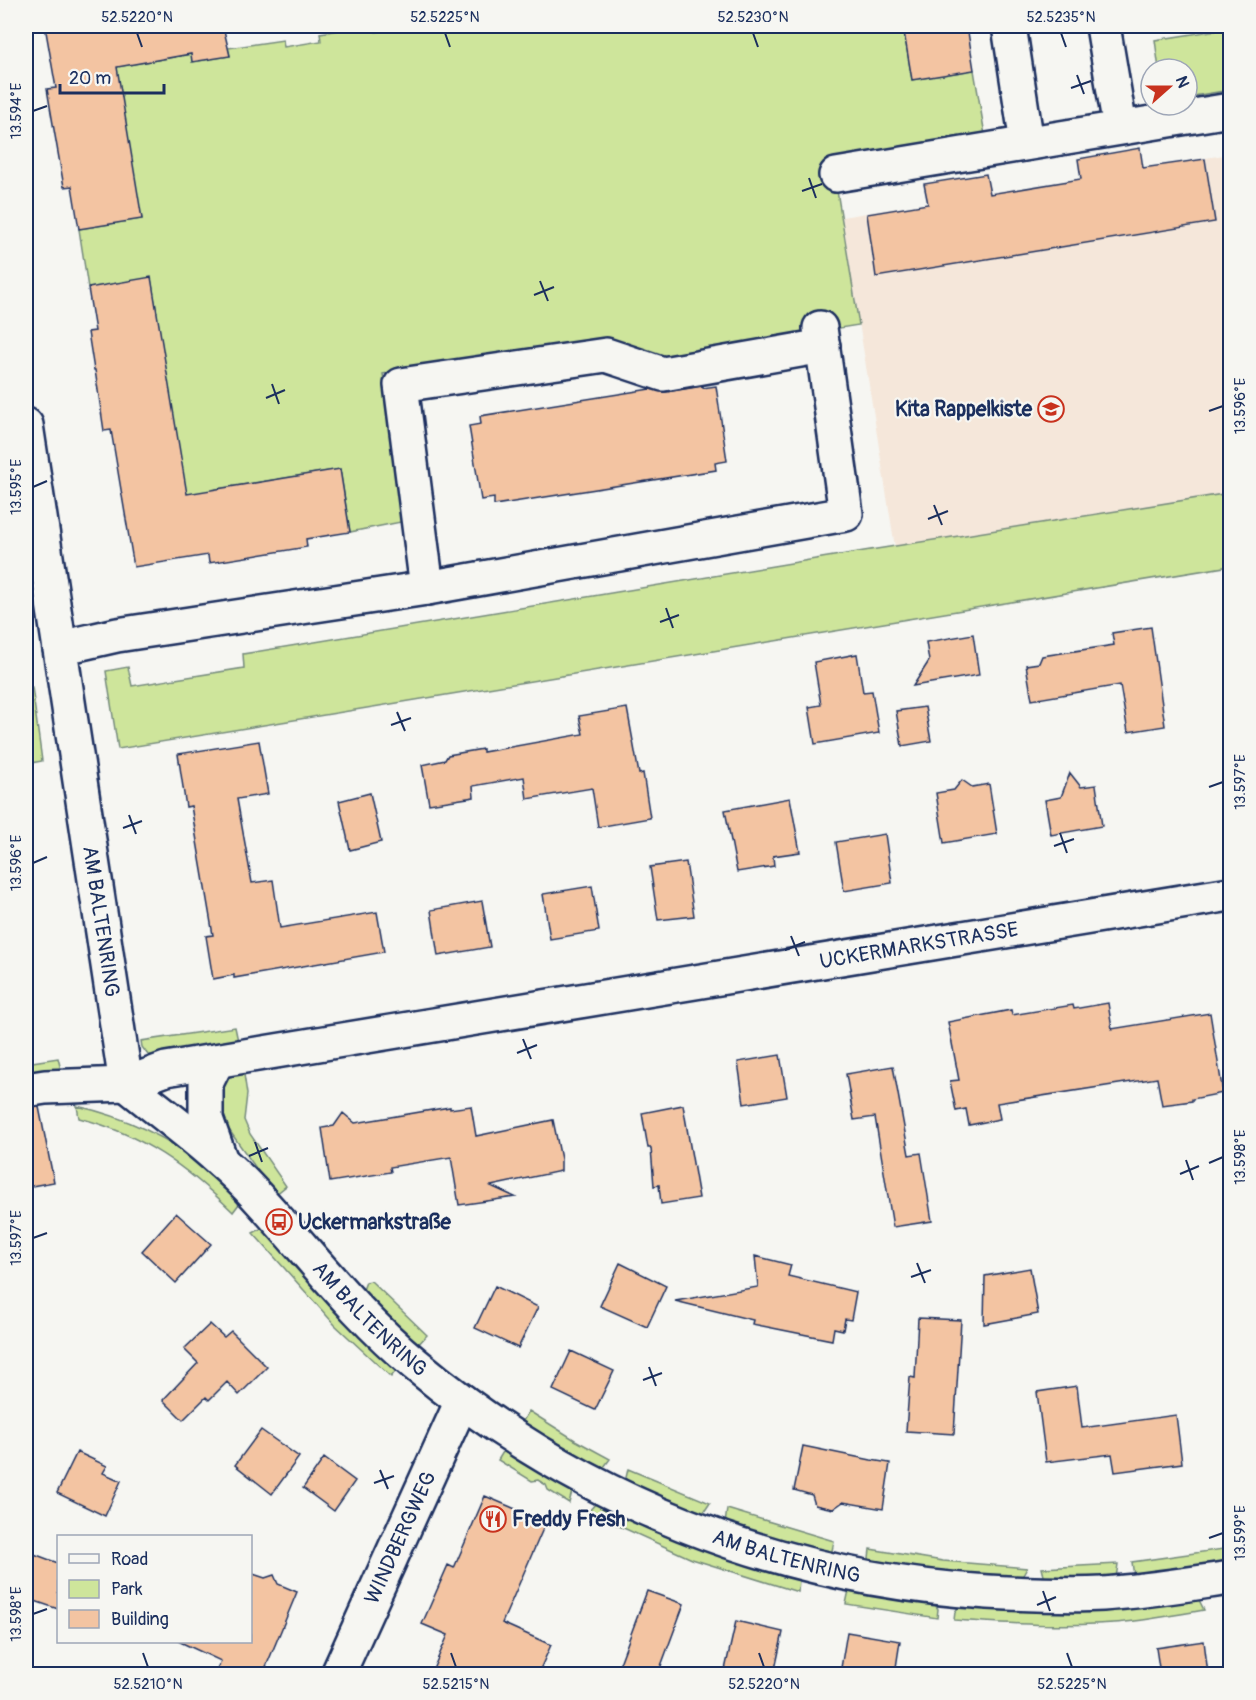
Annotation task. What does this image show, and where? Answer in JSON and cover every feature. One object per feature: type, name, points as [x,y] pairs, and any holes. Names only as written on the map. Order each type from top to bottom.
[{"type":"street","points":[[1008,26],[1027,143]]},
{"type":"street","points":[[1103,26],[1120,128]]},
{"type":"street","points":[[836,175],[1230,110]]},
{"type":"street","points":[[60,648],[117,635],[427,588],[846,514],[822,337],[663,374],[606,355],[401,385],[427,588]]},
{"type":"street","name":"AM BALTENRING","points":[[26,425],[126,1084],[221,1161],[248,1187],[374,1327],[414,1363],[462,1401],[564,1468],[607,1491],[698,1531],[801,1564],[877,1580],[950,1590],[1032,1595],[1103,1594],[1174,1587],[1230,1578]]},
{"type":"street","name":"UCKERMARKSTRASSE","points":[[26,1090],[45,1087],[126,1084],[166,1069],[1230,894]]},
{"type":"street","points":[[217,1061],[206,1083],[206,1119],[221,1161]]},
{"type":"street","name":"WINDBERGWEG","points":[[338,1674],[462,1401]]},
{"type":"shaded area","name":"Kita Rappelkiste","points":[[1230,154],[1230,493],[895,547],[842,217]]},
{"type":"green space","points":[[375,26],[376,32],[394,29],[394,26],[903,26],[912,80],[974,70],[985,135],[832,160],[859,325],[648,358],[599,341],[383,374],[406,521],[350,532],[340,469],[216,489],[188,506],[151,278],[88,288],[79,229],[142,219],[105,69],[191,54],[193,62],[230,56],[228,48],[283,40],[284,47],[321,41],[320,33]]},
{"type":"green space","points":[[1217,26],[1230,26],[1230,90],[1199,95],[1199,57],[1157,57],[1155,40],[1218,30]]},
{"type":"green space","points":[[1230,493],[1230,566],[118,749],[106,671],[128,667],[132,686],[244,668],[243,654]]},
{"type":"green space","points":[[32,687],[42,761],[26,764],[26,688]]},
{"type":"green space","points":[[235,1027],[238,1041],[153,1055],[148,1055],[142,1047],[141,1041]]},
{"type":"green space","points":[[58,1058],[61,1070],[26,1076],[26,1063]]},
{"type":"green space","points":[[243,1068],[247,1094],[244,1120],[250,1134],[286,1186],[275,1195],[223,1118],[220,1093],[227,1079]]},
{"type":"green space","points":[[77,1106],[129,1122],[162,1138],[207,1168],[242,1200],[233,1212],[181,1167],[162,1154],[123,1133],[79,1118]]},
{"type":"green space","points":[[266,1226],[399,1367],[391,1377],[335,1325],[253,1233]]},
{"type":"green space","points":[[371,1281],[427,1335],[417,1346],[361,1295],[366,1282]]},
{"type":"green space","points":[[529,1411],[610,1459],[601,1471],[521,1424]]},
{"type":"green space","points":[[506,1447],[573,1488],[569,1503],[548,1490],[546,1485],[538,1480],[532,1481],[498,1460]]},
{"type":"green space","points":[[628,1469],[710,1503],[702,1515],[625,1482]]},
{"type":"green space","points":[[598,1501],[697,1547],[799,1579],[798,1592],[692,1559],[588,1512]]},
{"type":"green space","points":[[727,1509],[834,1541],[832,1551],[829,1554],[725,1524]]},
{"type":"green space","points":[[1230,1548],[1230,1563],[1134,1576],[1132,1562]]},
{"type":"green space","points":[[870,1549],[943,1561],[1027,1568],[1021,1579],[985,1578],[870,1563]]},
{"type":"green space","points":[[1118,1564],[1116,1578],[1045,1580],[1042,1568]]},
{"type":"green space","points":[[849,1590],[934,1603],[938,1609],[937,1618],[846,1604]]},
{"type":"green space","points":[[1198,1598],[1204,1610],[1112,1623],[1044,1625],[954,1620],[955,1612],[960,1605]]},
{"type":"building","points":[[45,26],[223,26],[230,56],[192,62],[191,54],[117,67],[142,219],[79,229],[72,186],[64,187],[47,89],[56,88]]},
{"type":"building","points":[[903,26],[967,26],[974,70],[912,80]]},
{"type":"building","points":[[1140,148],[1143,168],[1205,159],[1215,222],[876,277],[867,214],[928,204],[924,184],[986,174],[990,194],[1081,179],[1078,159]]},
{"type":"building","points":[[151,277],[187,494],[340,469],[350,532],[306,539],[307,547],[209,563],[208,555],[134,567],[111,430],[104,431],[88,332],[95,331],[88,288]]},
{"type":"building","points":[[703,386],[703,388],[716,386],[727,461],[715,463],[716,470],[494,505],[494,498],[481,500],[469,426],[481,424],[480,416],[650,389],[666,392]]},
{"type":"building","points":[[1151,627],[1165,726],[1128,732],[1120,685],[1032,700],[1026,665],[1039,663],[1042,656],[1114,645],[1112,633]]},
{"type":"building","points":[[973,634],[979,675],[913,686],[929,661],[926,642]]},
{"type":"building","points":[[857,654],[863,692],[872,691],[879,733],[815,744],[809,707],[821,705],[814,662]]},
{"type":"building","points":[[925,707],[931,741],[902,746],[896,711]]},
{"type":"building","points":[[627,708],[639,774],[643,773],[650,818],[598,827],[592,788],[527,799],[524,777],[473,786],[474,797],[429,804],[422,765],[445,760],[448,755],[483,749],[483,752],[583,734],[579,716]]},
{"type":"building","points":[[259,741],[268,794],[237,799],[252,883],[273,880],[280,928],[377,912],[384,952],[234,978],[234,975],[213,979],[206,936],[213,935],[191,806],[186,807],[178,754]]},
{"type":"building","points":[[1070,773],[1081,787],[1096,785],[1102,826],[1051,835],[1045,800],[1061,797]]},
{"type":"building","points":[[962,780],[972,787],[989,784],[997,834],[944,843],[936,793],[954,790]]},
{"type":"building","points":[[370,793],[381,842],[350,850],[339,801]]},
{"type":"building","points":[[790,798],[800,852],[773,856],[774,866],[737,872],[725,810]]},
{"type":"building","points":[[885,834],[892,883],[844,891],[836,842]]},
{"type":"building","points":[[686,862],[694,916],[658,920],[650,867]]},
{"type":"building","points":[[592,886],[599,931],[550,939],[543,894]]},
{"type":"building","points":[[482,901],[490,947],[438,956],[431,910]]},
{"type":"building","points":[[1108,1003],[1112,1029],[1210,1013],[1223,1093],[1192,1099],[1192,1101],[1162,1105],[1157,1078],[997,1103],[1000,1119],[969,1125],[966,1109],[956,1111],[950,1081],[959,1080],[948,1022],[1011,1010],[1012,1015],[1073,1005],[1074,1009]]},
{"type":"building","points":[[780,1055],[787,1097],[744,1104],[738,1062]]},
{"type":"building","points":[[893,1066],[909,1155],[921,1153],[932,1221],[893,1227],[875,1117],[854,1120],[846,1074]]},
{"type":"building","points":[[683,1105],[699,1198],[661,1204],[659,1185],[654,1186],[651,1148],[648,1148],[642,1113]]},
{"type":"building","points":[[471,1106],[476,1136],[553,1120],[561,1159],[561,1171],[491,1186],[515,1197],[459,1205],[451,1157],[390,1167],[391,1172],[330,1182],[322,1128],[334,1126],[343,1113],[355,1123],[450,1107],[450,1109]]},
{"type":"building","points":[[39,1107],[54,1182],[26,1187],[26,1108]]},
{"type":"building","points":[[176,1213],[211,1244],[176,1283],[142,1251]]},
{"type":"building","points":[[755,1256],[791,1265],[788,1276],[856,1292],[851,1320],[845,1319],[843,1330],[834,1328],[832,1340],[752,1324],[753,1320],[675,1301],[758,1287]]},
{"type":"building","points":[[620,1263],[666,1286],[647,1327],[600,1306]]},
{"type":"building","points":[[1030,1268],[1038,1314],[984,1324],[985,1276]]},
{"type":"building","points":[[495,1286],[538,1307],[518,1348],[475,1328]]},
{"type":"building","points":[[918,1318],[961,1320],[954,1434],[906,1431],[910,1377],[915,1378]]},
{"type":"building","points":[[210,1324],[224,1337],[231,1331],[267,1367],[239,1395],[227,1382],[209,1400],[206,1397],[183,1420],[163,1400],[198,1363],[184,1349]]},
{"type":"building","points":[[571,1351],[614,1371],[595,1410],[553,1390]]},
{"type":"building","points":[[1077,1386],[1082,1428],[1176,1415],[1182,1463],[1115,1472],[1112,1454],[1046,1462],[1037,1392]]},
{"type":"building","points":[[261,1430],[299,1457],[272,1494],[235,1465]]},
{"type":"building","points":[[803,1446],[890,1463],[883,1509],[843,1502],[833,1509],[815,1505],[812,1495],[794,1490]]},
{"type":"building","points":[[77,1452],[107,1466],[103,1473],[121,1481],[105,1516],[57,1493]]},
{"type":"building","points":[[324,1458],[355,1481],[334,1511],[303,1488]]},
{"type":"building","points":[[485,1496],[546,1522],[502,1623],[551,1645],[538,1674],[431,1674],[448,1635],[422,1624],[448,1565],[454,1568]]},
{"type":"building","points":[[26,1551],[57,1563],[57,1609],[26,1598]]},
{"type":"building","points":[[252,1574],[265,1578],[274,1575],[278,1584],[297,1592],[263,1674],[215,1674],[221,1661],[182,1643],[252,1643]]},
{"type":"building","points":[[647,1591],[684,1604],[658,1674],[616,1674]]},
{"type":"building","points":[[736,1621],[783,1632],[774,1674],[724,1674]]},
{"type":"building","points":[[847,1632],[900,1641],[895,1674],[840,1674]]},
{"type":"building","points":[[1204,1641],[1208,1674],[1160,1674],[1156,1648]]},
{"type":"place","name":"Kita Rappelkiste","points":[[1051,409]]},
{"type":"place","name":"Uckermarkstraße","points":[[279,1222]]},
{"type":"place","name":"Freddy Fresh","points":[[493,1519]]}]
